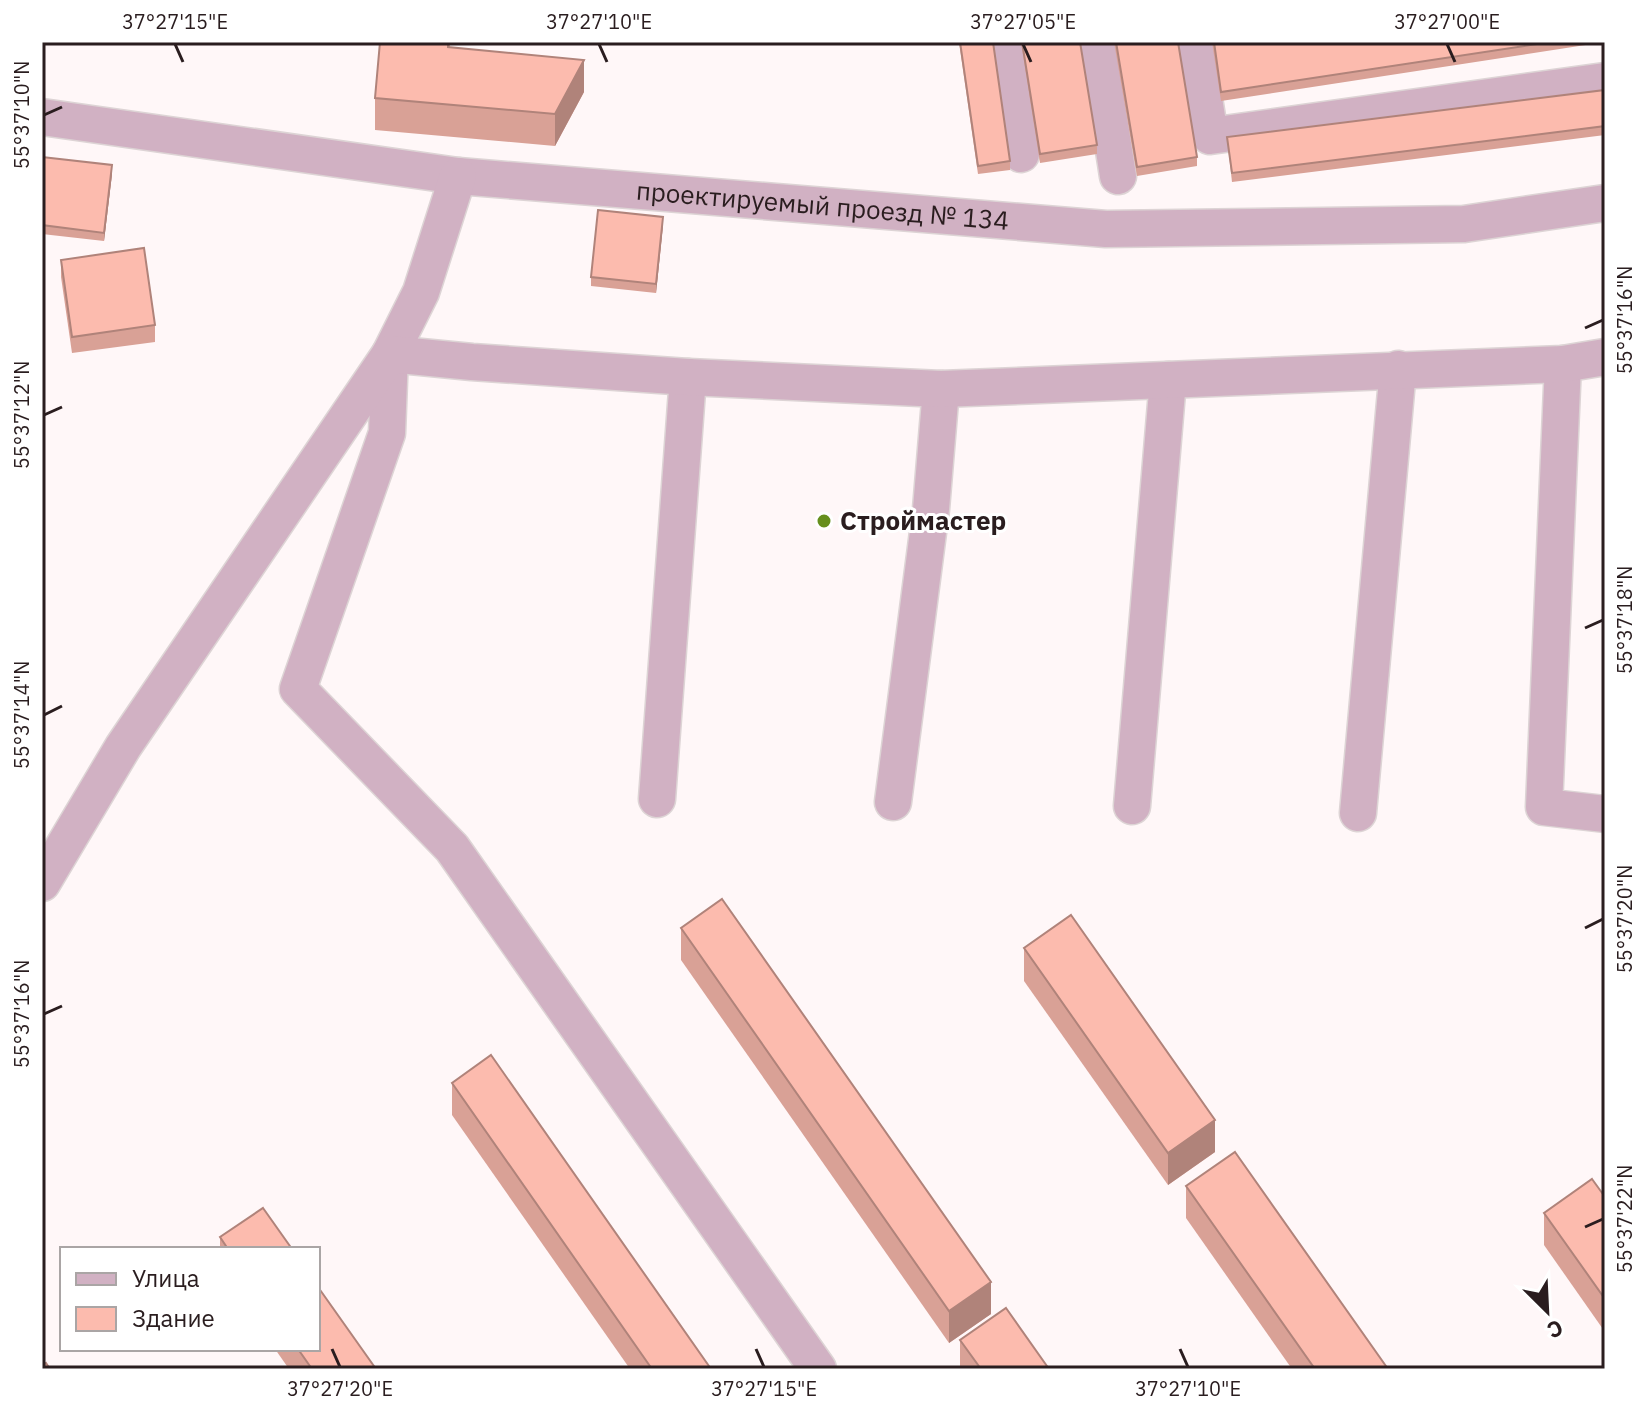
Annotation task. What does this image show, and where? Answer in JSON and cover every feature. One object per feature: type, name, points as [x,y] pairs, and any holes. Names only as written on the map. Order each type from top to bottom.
[{"type":"street","points":[[1006,42],[1021,154]]},
{"type":"street","points":[[1097,42],[1118,176]]},
{"type":"street","points":[[1195,42],[1210,136],[1605,81]]},
{"type":"street","name":"проектируемый проезд № 134","points":[[44,118],[458,176],[1106,229],[1464,224],[1605,203]]},
{"type":"street","points":[[42,883],[123,747],[390,354],[421,292],[458,176]]},
{"type":"street","points":[[390,354],[688,377],[941,389],[1563,364],[1605,357]]},
{"type":"street","points":[[390,354],[387,433],[298,689],[452,848],[818,1369]]},
{"type":"street","points":[[1563,364],[1544,807],[1605,814]]},
{"type":"street","points":[[1358,813],[1398,369]]},
{"type":"street","points":[[657,799],[688,377]]},
{"type":"street","points":[[1132,806],[1168,380]]},
{"type":"street","points":[[893,802],[931,509],[941,389]]},
{"type":"building","points":[[380,42],[448,42],[448,47],[584,60],[555,114],[375,98]]},
{"type":"building","points":[[960,42],[993,42],[1010,161],[978,166]]},
{"type":"building","points":[[1022,42],[1080,42],[1097,145],[1040,154]]},
{"type":"building","points":[[1116,42],[1178,42],[1197,157],[1137,167]]},
{"type":"building","points":[[1214,42],[1550,42],[1221,92]]},
{"type":"building","points":[[1605,90],[1605,126],[1232,173],[1227,137]]},
{"type":"building","points":[[42,157],[112,165],[104,233],[42,225]]},
{"type":"building","points":[[598,210],[663,217],[656,284],[591,277]]},
{"type":"building","points":[[144,248],[155,325],[72,337],[61,260]]},
{"type":"building","points":[[722,899],[991,1282],[949,1311],[681,928]]},
{"type":"building","points":[[1071,915],[1215,1120],[1168,1153],[1024,948]]},
{"type":"building","points":[[491,1055],[711,1369],[652,1369],[452,1083]]},
{"type":"building","points":[[1235,1152],[1388,1369],[1315,1369],[1186,1186]]},
{"type":"building","points":[[1592,1179],[1605,1197],[1605,1299],[1544,1213]]},
{"type":"building","points":[[263,1208],[291,1247],[227,1247],[220,1237]]},
{"type":"building","points":[[320,1290],[376,1369],[312,1369],[299,1351],[320,1351]]},
{"type":"building","points":[[1006,1308],[1049,1369],[981,1369],[960,1340]]},
{"type":"place","name":"Строймастер","points":[[824,521]]}]
